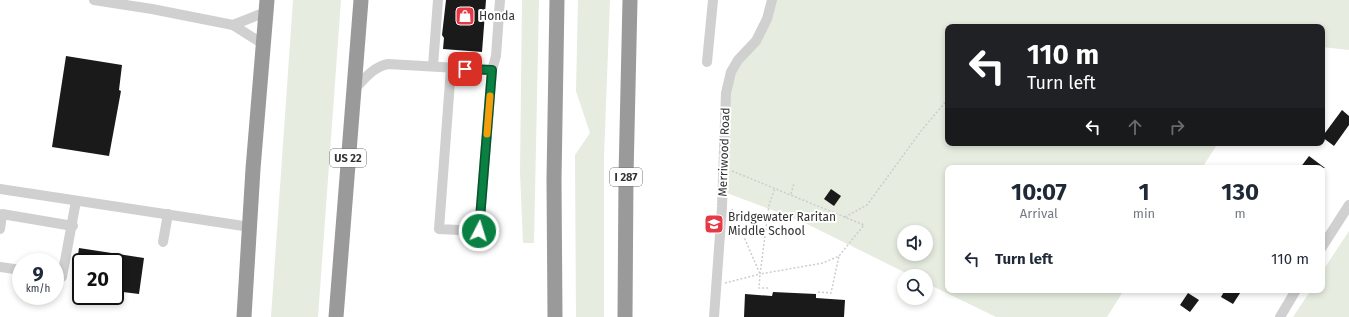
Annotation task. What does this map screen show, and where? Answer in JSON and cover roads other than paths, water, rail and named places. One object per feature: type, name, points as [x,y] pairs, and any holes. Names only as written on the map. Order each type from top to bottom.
[{"type":"highway","name":"US 22","points":[[336,317],[361,0]]},
{"type":"highway","points":[[555,317],[554,180],[558,0]]},
{"type":"highway","name":"I 287","points":[[625,317],[626,168],[630,0]]},
{"type":"highway","points":[[244,317],[266,6]]},
{"type":"street","points":[[94,0],[152,9],[233,26],[263,44]]},
{"type":"street","points":[[433,66],[438,0]]},
{"type":"street","points":[[451,68],[438,229],[479,231],[492,70],[496,56],[500,0]]},
{"type":"street","points":[[707,62],[713,0]]},
{"type":"street","name":"Merriwood Road","points":[[714,317],[722,207],[726,93],[731,72],[738,60],[756,41],[767,19],[772,0]]},
{"type":"street","points":[[233,26],[266,6]]},
{"type":"street","points":[[354,90],[368,73],[382,65],[433,66],[492,70]]},
{"type":"street","points":[[0,189],[250,227]]},
{"type":"street","points":[[64,268],[73,226],[76,200]]},
{"type":"street","points":[[1325,242],[1349,205]]},
{"type":"street","points":[[0,229],[2,214],[73,226]]},
{"type":"street","points":[[163,242],[168,214]]},
{"type":"street","points":[[0,267],[12,269]]},
{"type":"street","points":[[1280,317],[1294,293]]},
{"type":"place","name":"Honda","points":[[465,16]]},
{"type":"place","name":"Bridgewater Raritan Middle School","points":[[714,224]]}]
